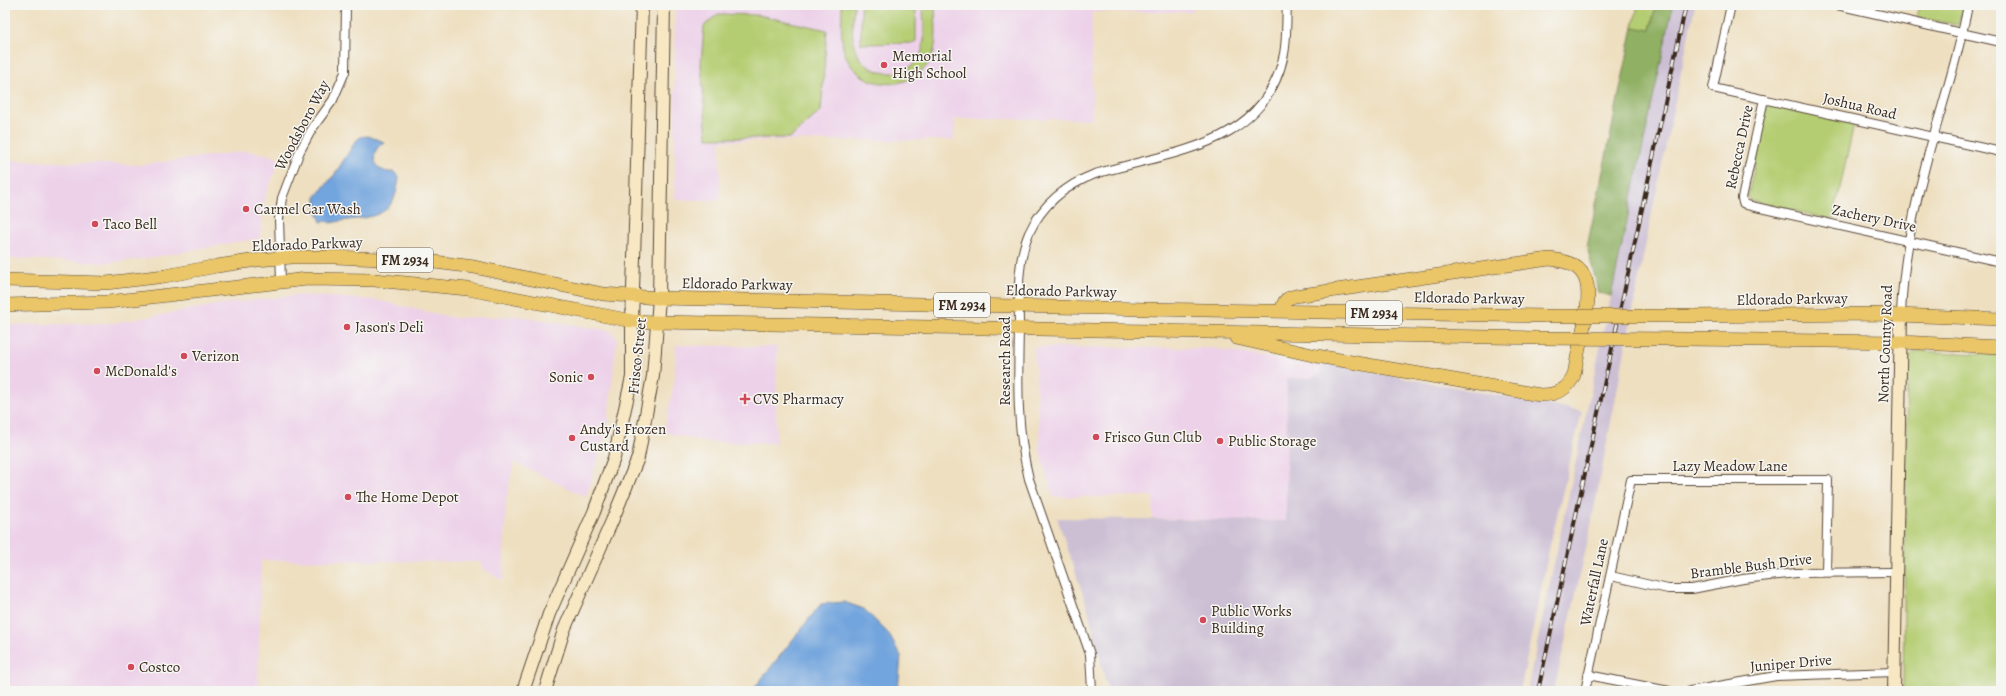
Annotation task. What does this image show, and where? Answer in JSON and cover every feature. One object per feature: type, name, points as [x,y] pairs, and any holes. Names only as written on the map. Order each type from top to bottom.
[{"type":"main road","name":"Eldorado Parkway","points":[[5,280],[66,283],[136,280],[217,266],[280,258],[379,259],[427,261],[474,267],[603,294],[659,298],[1546,316],[1901,314],[2001,319]]},
{"type":"main road","points":[[1201,331],[1317,356],[1540,395],[1552,395],[1571,383],[1574,375],[1587,307],[1589,288],[1585,278],[1574,264],[1549,259],[1295,296],[1287,298],[1283,303],[1282,311]]},
{"type":"main road","points":[[468,289],[474,267]]},
{"type":"main road","points":[[5,304],[67,304],[139,299],[307,279],[374,280],[468,289],[632,320],[657,322],[842,324],[1538,338],[1900,342],[2001,347]]},
{"type":"main road","points":[[136,280],[139,299]]},
{"type":"main road","points":[[842,302],[842,324]]},
{"type":"street","name":"Woodsboro Way","points":[[281,281],[280,211],[286,185],[300,151],[312,129],[333,100],[345,72],[346,5]]},
{"type":"street","name":"Frisco Street","points":[[523,691],[549,614],[594,512],[614,458],[632,377],[632,320],[642,5]]},
{"type":"street","name":"Frisco Street","points":[[545,691],[564,630],[638,458],[653,376],[659,298],[664,5]]},
{"type":"street","name":"Research Road","points":[[1092,691],[1090,654],[1028,479],[1022,451],[1017,392],[1019,328],[1018,306],[1020,267],[1025,243],[1043,211],[1060,193],[1077,182],[1094,174],[1213,141],[1236,128],[1253,113],[1272,87],[1282,63],[1286,46],[1287,5]]},
{"type":"street","name":"Joshua Road","points":[[1731,5],[1713,88],[2001,152]]},
{"type":"street","points":[[1837,5],[2001,42]]},
{"type":"street","name":"North County Road","points":[[1894,691],[1900,342],[1903,276],[1925,166],[1962,33],[1968,5]]},
{"type":"street","points":[[642,32],[663,32]]},
{"type":"street","name":"Rebecca Drive","points":[[1742,200],[1764,99]]},
{"type":"street","name":"Zachery Drive","points":[[1742,200],[1747,205],[1909,240],[2001,262]]},
{"type":"street","name":"Lazy Meadow Lane","points":[[1631,480],[1828,480],[1826,572]]},
{"type":"street","name":"Waterfall Lane","points":[[1585,691],[1631,480]]},
{"type":"street","name":"Bramble Bush Drive","points":[[1611,576],[1668,589],[1692,589],[1743,579],[1826,572],[1896,572]]},
{"type":"street","name":"Juniper Drive","points":[[1690,691],[1776,676],[1894,672]]},
{"type":"street","points":[[1588,675],[1669,691]]},
{"type":"shaded area","name":"Memorial High School","points":[[675,5],[1192,5],[1192,12],[1092,12],[1092,119],[955,119],[954,140],[720,141],[720,200],[675,200]]},
{"type":"shaded area","points":[[1673,5],[1695,5],[1649,227],[1589,535],[1554,691],[1527,691]]},
{"type":"shaded area","points":[[247,151],[270,155],[280,160],[265,196],[260,238],[143,259],[106,263],[5,258],[5,160],[141,165]]},
{"type":"shaded area","points":[[298,295],[376,300],[454,318],[518,316],[611,331],[617,339],[608,418],[610,420],[586,497],[514,462],[506,501],[503,581],[482,568],[481,562],[261,560],[258,691],[5,691],[5,325],[115,323],[222,304]]},
{"type":"shaded area","points":[[676,345],[777,347],[776,443],[704,442],[664,432],[675,378]]},
{"type":"shaded area","points":[[1034,347],[1211,348],[1300,363],[1324,363],[1320,374],[1310,378],[1287,379],[1286,521],[1153,519],[1153,496],[1053,497],[1040,452]]},
{"type":"shaded area","points":[[1324,363],[1582,411],[1550,545],[1520,691],[1108,691],[1088,609],[1057,518],[1286,521],[1287,379],[1310,378],[1320,374]]},
{"type":"green space","points":[[842,5],[854,5],[852,30],[853,42],[857,53],[863,62],[871,68],[881,72],[891,73],[909,67],[917,61],[922,51],[924,40],[923,5],[935,5],[935,48],[926,66],[917,75],[905,81],[892,84],[879,83],[866,78],[855,70],[844,53]]},
{"type":"green space","points":[[861,5],[916,5],[916,43],[861,44]]},
{"type":"green space","points":[[1638,5],[1656,5],[1650,30],[1633,27]]},
{"type":"green space","points":[[1656,5],[1673,5],[1611,296],[1599,293],[1587,247],[1633,27],[1650,30]]},
{"type":"green space","points":[[1919,5],[1963,5],[1958,25],[1916,17]]},
{"type":"green space","points":[[718,14],[758,15],[827,30],[821,111],[790,138],[707,138],[701,64],[704,26]]},
{"type":"green space","points":[[1769,105],[1854,124],[1833,220],[1750,200],[1748,196],[1767,108]]},
{"type":"green space","points":[[1917,351],[2001,355],[2001,691],[1903,691],[1907,361],[1910,355]]},
{"type":"water","points":[[368,136],[384,142],[379,147],[374,157],[378,166],[387,172],[394,172],[399,177],[392,203],[377,215],[331,223],[326,221],[321,222],[316,209],[316,196],[335,174],[355,142],[360,137]]},
{"type":"water","points":[[844,602],[864,609],[888,633],[901,656],[898,691],[752,691],[821,604]]},
{"type":"railway","points":[[1538,691],[1686,5]]},
{"type":"place","name":"Memorial High School","points":[[884,65]]},
{"type":"place","name":"Carmel Car Wash","points":[[246,209]]},
{"type":"place","name":"Taco Bell","points":[[95,224]]},
{"type":"place","name":"Jason's Deli","points":[[347,327]]},
{"type":"place","name":"Verizon","points":[[184,356]]},
{"type":"place","name":"McDonald's","points":[[97,371]]},
{"type":"place","name":"Sonic","points":[[591,377]]},
{"type":"place","name":"CVS Pharmacy","points":[[745,399]]},
{"type":"place","name":"Frisco Gun Club","points":[[1096,437]]},
{"type":"place","name":"Andy's Frozen Custard","points":[[572,438]]},
{"type":"place","name":"Public Storage","points":[[1220,441]]},
{"type":"place","name":"The Home Depot","points":[[348,497]]},
{"type":"place","name":"Public Works Building","points":[[1203,620]]},
{"type":"place","name":"Costco","points":[[131,667]]}]
